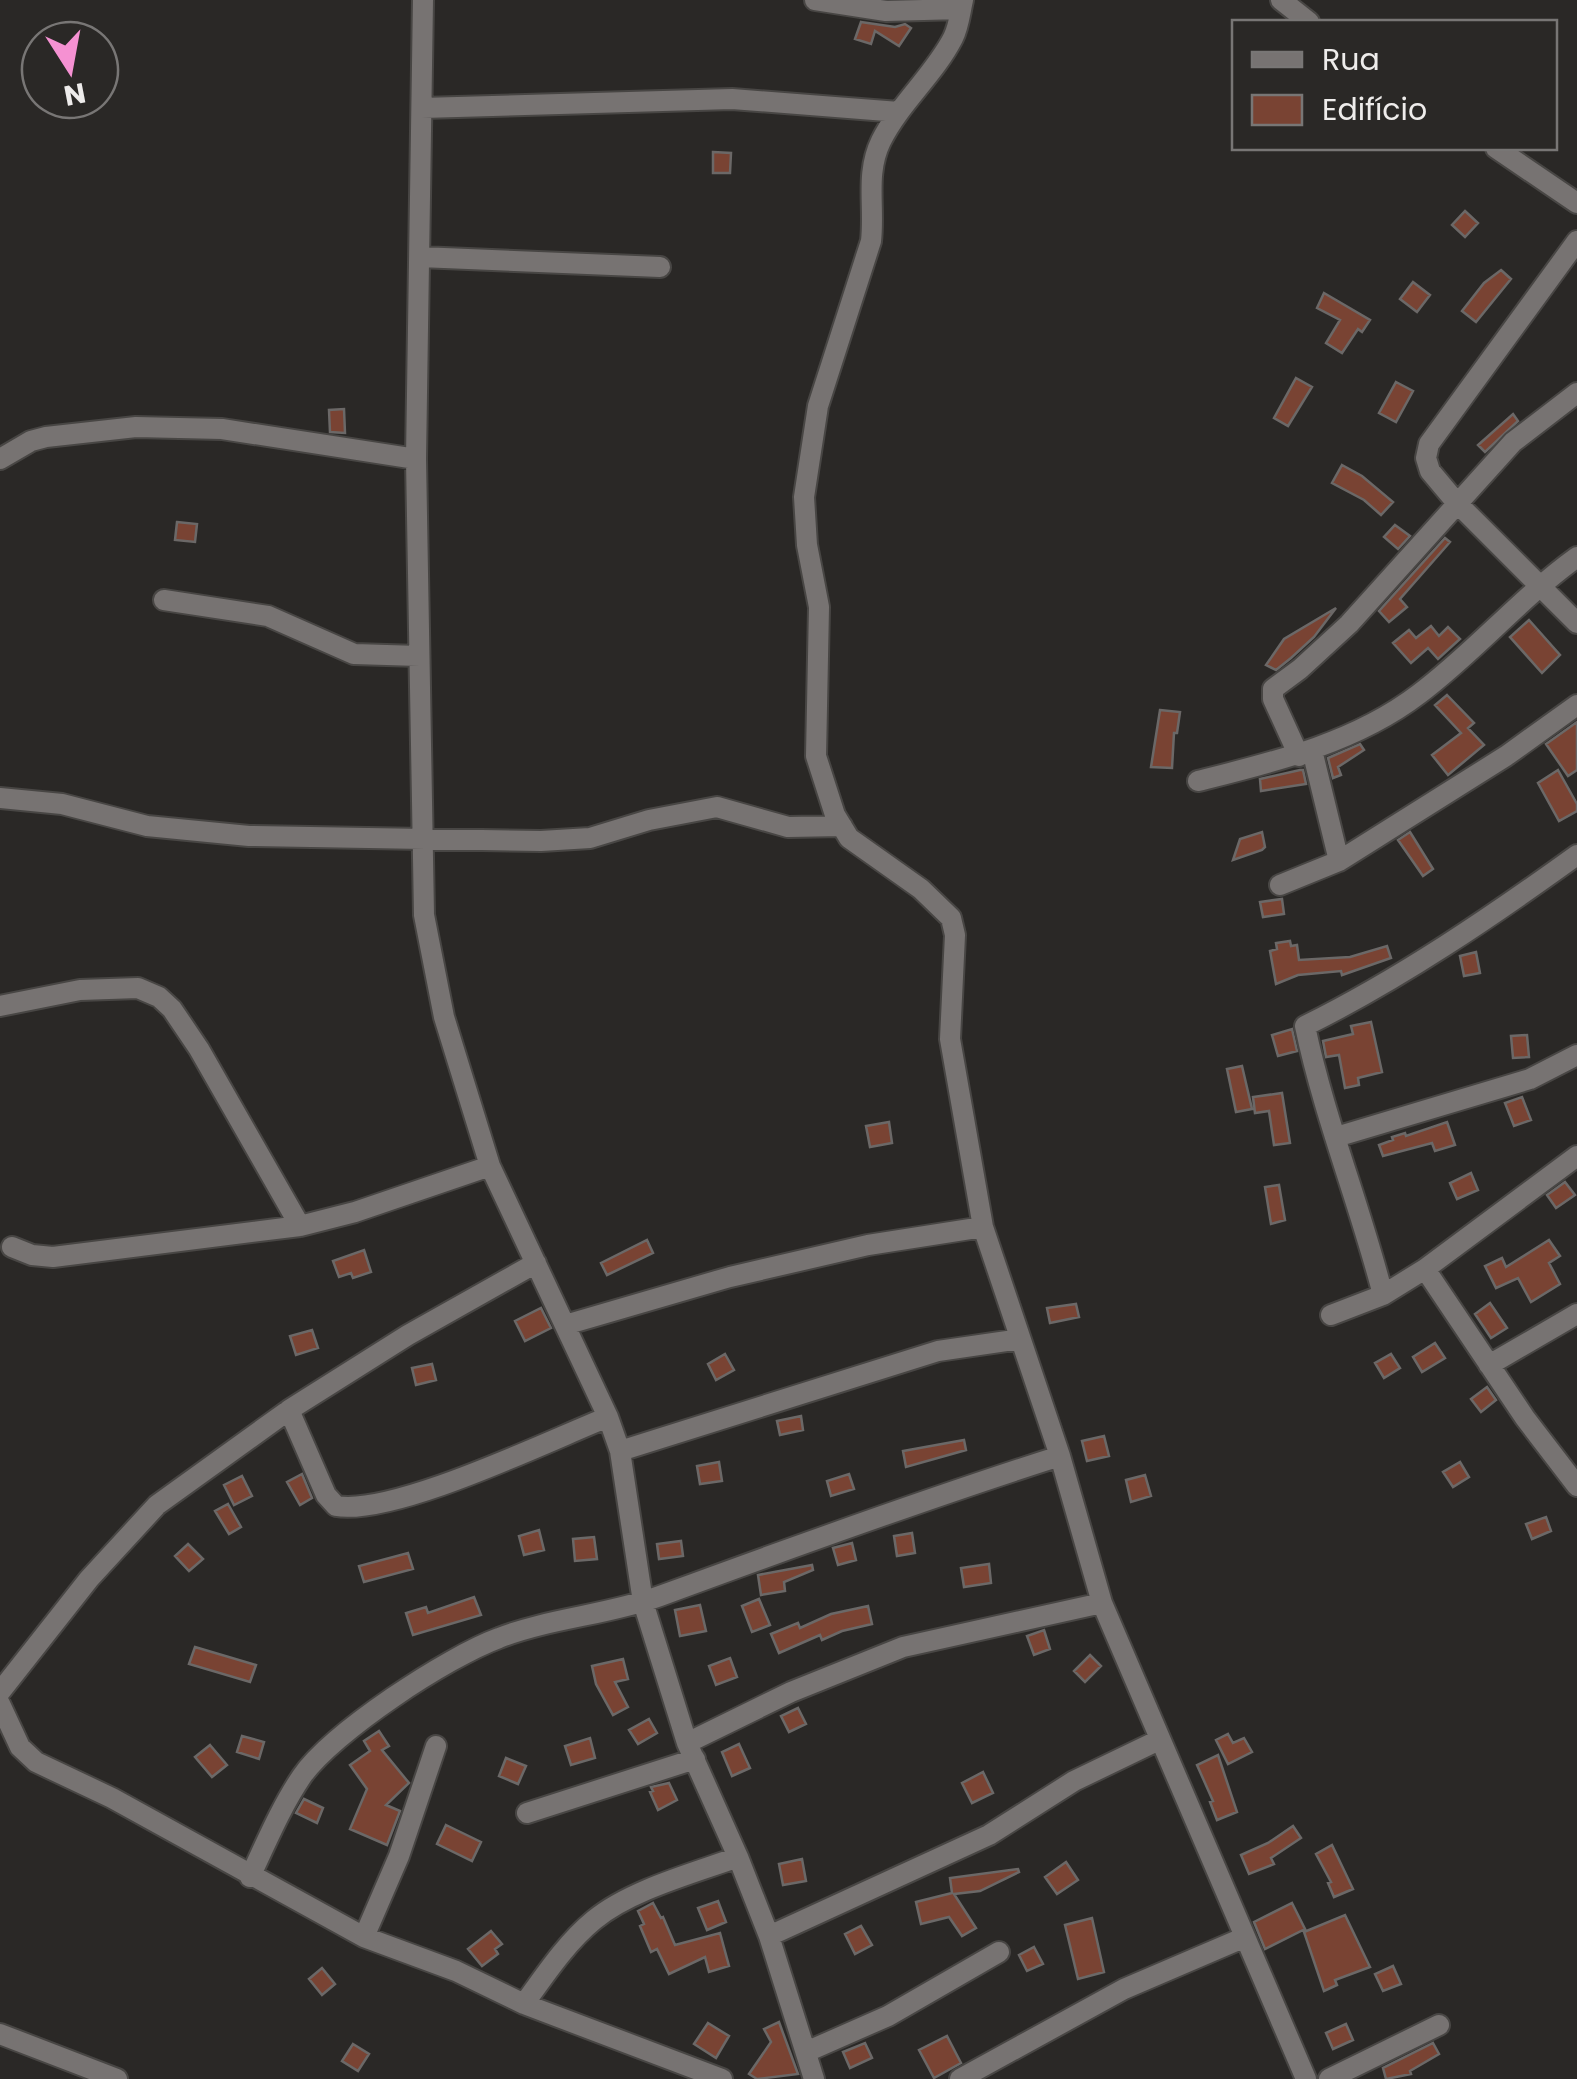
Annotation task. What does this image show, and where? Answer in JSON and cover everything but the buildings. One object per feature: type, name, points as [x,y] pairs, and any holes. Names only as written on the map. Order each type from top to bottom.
[{"type":"street","points":[[424,0],[416,459],[424,915],[444,1018],[490,1166],[608,1417],[620,1451],[643,1602],[691,1751],[769,1936],[814,2079]]},
{"type":"street","points":[[815,0],[886,11],[962,5],[952,41],[899,112],[881,141],[871,168],[874,216],[870,241],[818,406],[804,497],[806,546],[819,607],[816,756],[835,815],[850,838],[921,890],[951,918],[954,935],[950,1040],[983,1228],[1060,1456],[1102,1603],[1306,2079]]},
{"type":"street","points":[[1281,0],[1306,20]]},
{"type":"street","points":[[422,108],[732,100],[899,112]]},
{"type":"street","points":[[1499,150],[1577,203]]},
{"type":"street","points":[[1577,241],[1429,444],[1426,458],[1430,472],[1456,502],[1577,623]]},
{"type":"street","points":[[420,256],[660,268]]},
{"type":"street","points":[[1339,861],[1305,753],[1273,699],[1273,689],[1300,670],[1348,624],[1513,442],[1577,393]]},
{"type":"street","points":[[0,459],[46,437],[136,427],[222,428],[416,459]]},
{"type":"street","points":[[1198,781],[1305,753],[1418,695],[1541,584],[1577,557]]},
{"type":"street","points":[[164,600],[268,616],[354,654],[419,656]]},
{"type":"street","points":[[1280,885],[1339,861],[1506,756],[1577,706]]},
{"type":"street","points":[[0,798],[62,804],[147,826],[248,836],[421,841],[590,838],[649,820],[717,807],[788,827],[842,826]]},
{"type":"street","points":[[1383,1295],[1366,1226],[1316,1077],[1305,1026],[1417,961],[1577,854]]},
{"type":"street","points":[[0,1006],[80,990],[138,988],[159,996],[199,1049],[300,1226]]},
{"type":"street","points":[[1336,1137],[1530,1079],[1577,1055]]},
{"type":"street","points":[[1331,1315],[1383,1295],[1425,1268],[1577,1156]]},
{"type":"street","points":[[12,1248],[32,1256],[54,1258],[300,1226],[356,1212],[490,1166]]},
{"type":"street","points":[[565,1324],[730,1277],[868,1246],[983,1228]]},
{"type":"street","points":[[0,1692],[89,1579],[157,1505],[289,1410],[408,1335],[536,1263]]},
{"type":"street","points":[[1425,1268],[1490,1365],[1572,1472]]},
{"type":"street","points":[[1490,1365],[1577,1314]]},
{"type":"street","points":[[620,1451],[938,1351],[1020,1338]]},
{"type":"street","points":[[289,1410],[326,1495],[336,1506],[352,1509],[431,1489],[608,1417]]},
{"type":"street","points":[[250,1877],[279,1816],[310,1766],[406,1688],[498,1638],[643,1602],[902,1506],[1060,1456]]},
{"type":"street","points":[[528,1813],[691,1751],[790,1692],[903,1648],[1102,1603]]},
{"type":"street","points":[[0,1704],[20,1746],[36,1762],[112,1798],[364,1937],[456,1971],[524,2004],[722,2079]]},
{"type":"street","points":[[769,1936],[989,1835],[1074,1781],[1158,1740]]},
{"type":"street","points":[[364,1937],[399,1856],[436,1746]]},
{"type":"street","points":[[524,2004],[596,1918],[641,1894],[738,1857]]},
{"type":"street","points":[[960,2079],[1124,1990],[1243,1938]]},
{"type":"street","points":[[806,2052],[888,2016],[999,1952]]},
{"type":"street","points":[[1328,2079],[1439,2025]]},
{"type":"street","points":[[1,2036],[117,2079]]}]
